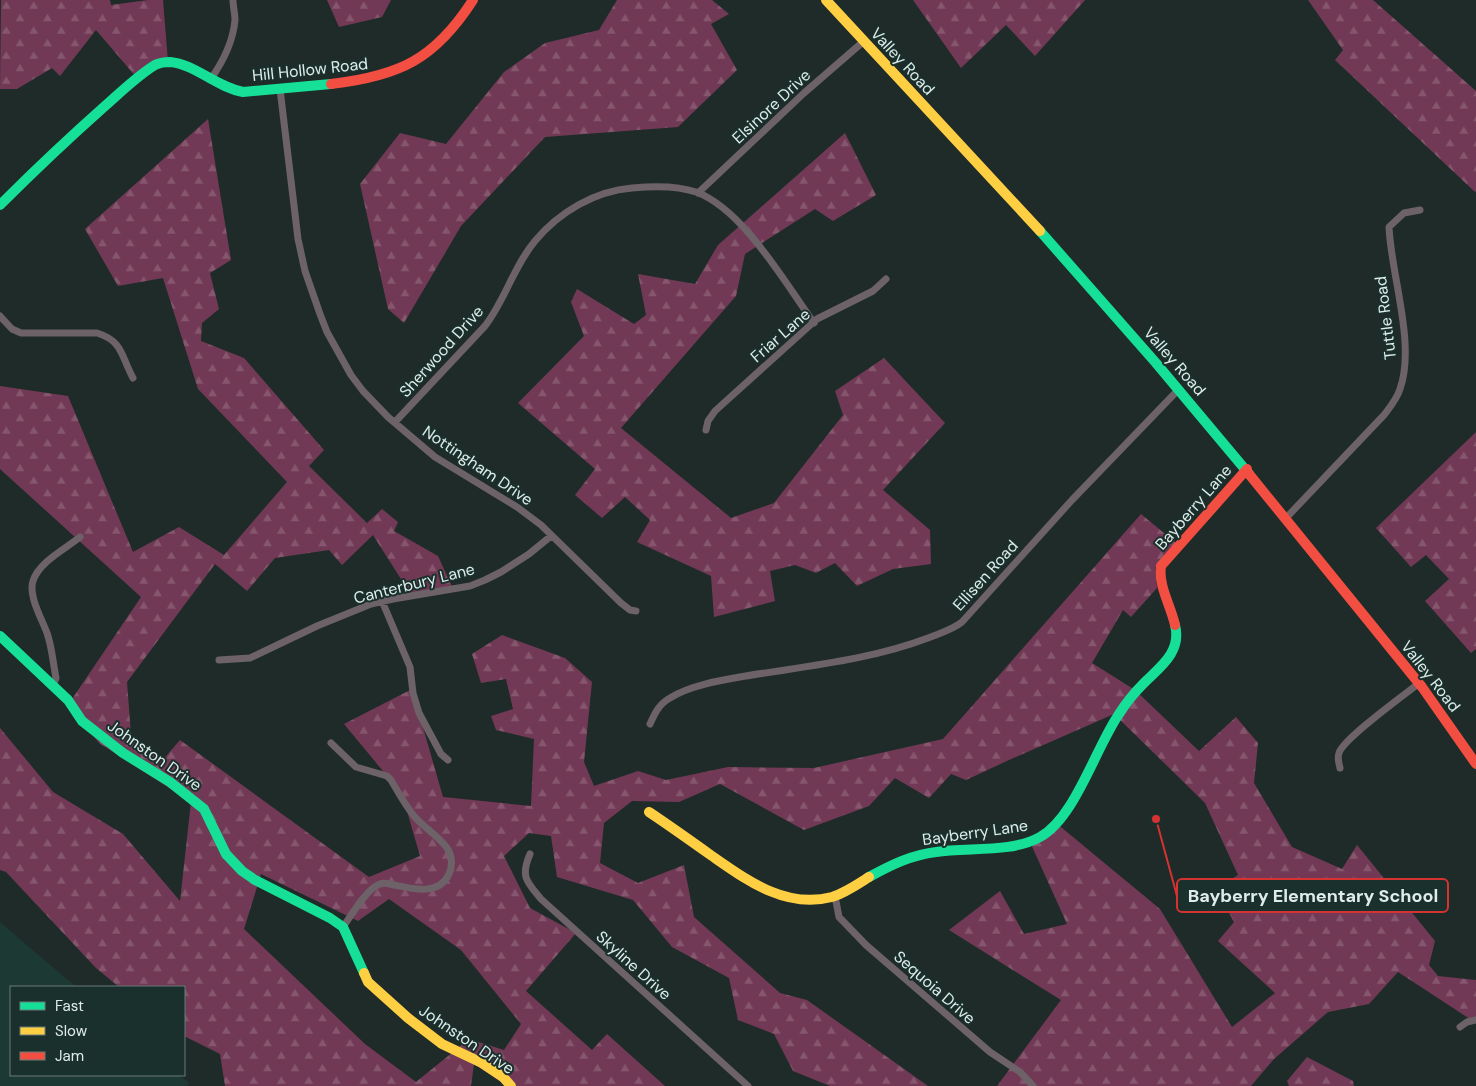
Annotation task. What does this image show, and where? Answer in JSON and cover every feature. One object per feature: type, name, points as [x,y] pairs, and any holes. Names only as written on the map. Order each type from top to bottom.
[{"type":"street","points":[[210,80],[222,62],[229,45],[235,20],[233,0]]},
{"type":"street","name":"Hill Hollow Road","points":[[0,205],[54,151],[157,64],[168,62],[183,64],[210,80],[232,90],[243,92],[360,81],[385,75],[402,68],[439,44],[452,32],[473,0]]},
{"type":"street","name":"Valley Road","points":[[826,0],[1058,251],[1179,389],[1247,469],[1418,684],[1476,764]]},
{"type":"street","name":"Elsinore Drive","points":[[698,193],[804,93],[864,41]]},
{"type":"street","name":"Nottingham Drive","points":[[280,89],[298,239],[308,280],[327,332],[351,375],[363,391],[394,422],[435,457],[517,507],[541,525],[621,603],[630,610],[636,611]]},
{"type":"street","name":"Sherwood Drive","points":[[394,422],[493,316],[534,241],[568,212],[597,195],[619,189],[660,187],[688,190],[710,199],[736,218],[753,236],[814,323]]},
{"type":"street","name":"Tuttle Road","points":[[1286,518],[1384,415],[1401,389],[1405,358],[1401,310],[1390,248],[1389,227],[1404,213],[1420,210]]},
{"type":"street","name":"Friar Lane","points":[[706,430],[708,421],[715,411],[814,323],[873,292],[886,279]]},
{"type":"street","points":[[0,316],[12,330],[21,333],[97,333],[109,337],[118,345],[133,378]]},
{"type":"street","name":"Ellisen Road","points":[[650,724],[658,707],[670,698],[684,692],[729,679],[907,646],[954,628],[962,622],[1072,500],[1179,389]]},
{"type":"street","name":"Bayberry Lane","points":[[649,812],[743,877],[768,891],[796,900],[814,900],[835,896],[887,867],[915,855],[1021,844],[1038,838],[1051,830],[1070,804],[1108,731],[1132,696],[1174,650],[1177,635],[1160,576],[1161,566],[1247,469]]},
{"type":"street","name":"Canterbury Lane","points":[[219,660],[250,658],[317,626],[371,604],[454,589],[485,580],[528,554],[551,536]]},
{"type":"street","points":[[54,685],[56,678],[55,669],[47,634],[34,599],[33,581],[46,563],[80,537]]},
{"type":"street","points":[[382,602],[410,667],[413,693],[419,713],[441,754],[448,760]]},
{"type":"street","name":"Johnston Drive","points":[[0,636],[54,685],[68,700],[82,721],[123,753],[181,790],[204,809],[226,854],[242,871],[255,880],[330,918],[343,927],[368,982],[408,1018],[442,1044],[482,1063],[503,1077],[511,1086]]},
{"type":"street","points":[[1340,768],[1339,752],[1345,744],[1369,722],[1418,684]]},
{"type":"street","points":[[331,743],[356,767],[386,776],[391,780],[414,816],[440,839],[448,849],[452,867],[447,879],[426,890],[382,883],[374,886],[343,927]]},
{"type":"street","name":"Skyline Drive","points":[[530,854],[525,865],[524,874],[526,881],[541,899],[748,1086]]},
{"type":"street","name":"Sequoia Drive","points":[[835,896],[839,917],[866,945],[990,1052],[1020,1072],[1033,1086]]},
{"type":"street","points":[[1460,1027],[1476,1020]]},
{"type":"shaded area","points":[[0,922],[75,986],[10,986],[10,1076],[180,1076],[189,1083],[187,1086],[0,1086]]},
{"type":"green space","points":[[1,0],[110,0],[111,5],[163,0],[168,62],[137,78],[96,30],[60,76],[52,68],[17,89],[0,89]]},
{"type":"green space","points":[[327,0],[391,0],[382,17],[339,27]]},
{"type":"green space","points":[[617,0],[712,0],[729,14],[711,24],[737,70],[678,127],[545,137],[461,226],[404,323],[388,309],[360,184],[400,133],[446,144],[504,72],[545,43],[599,30]]},
{"type":"green space","points":[[913,0],[1085,0],[1035,56],[1006,25],[961,68]]},
{"type":"green space","points":[[1308,0],[1373,0],[1476,91],[1475,192],[1335,60],[1343,50]]},
{"type":"green space","points":[[208,119],[231,260],[210,273],[219,309],[202,323],[201,341],[244,358],[324,450],[309,466],[367,523],[382,509],[398,522],[394,531],[438,556],[454,591],[413,598],[373,535],[342,565],[329,550],[275,558],[247,591],[215,564],[127,682],[131,735],[162,761],[180,740],[369,877],[420,856],[402,794],[344,724],[412,689],[443,797],[531,806],[534,739],[496,730],[491,716],[513,709],[506,679],[481,683],[472,654],[502,635],[565,658],[592,682],[584,762],[594,786],[638,771],[666,780],[728,767],[814,768],[943,739],[1141,514],[1176,543],[1155,568],[1157,588],[1131,617],[1123,610],[1092,663],[1135,690],[1199,751],[1236,717],[1258,743],[1254,783],[1292,847],[1342,869],[1357,845],[1435,941],[1429,965],[1438,976],[1476,980],[1476,1020],[1473,1021],[1398,972],[1369,1004],[1328,1012],[1274,1059],[1251,1086],[997,1086],[1061,1000],[949,930],[1000,891],[1024,934],[1067,924],[1030,842],[1056,823],[1160,909],[1232,1027],[1275,993],[1218,941],[1234,922],[1216,889],[1238,875],[1205,803],[1114,714],[966,780],[951,774],[929,798],[895,778],[869,806],[804,830],[720,784],[679,802],[632,801],[604,823],[600,863],[638,883],[684,865],[694,917],[780,993],[807,1000],[928,1086],[830,1086],[793,1071],[774,1034],[738,1020],[729,978],[672,947],[633,900],[557,877],[551,836],[529,833],[504,856],[530,908],[576,933],[526,991],[592,1050],[607,1034],[665,1086],[507,1086],[474,1064],[471,1086],[225,1086],[220,1054],[185,1036],[185,986],[118,986],[96,968],[6,872],[0,870],[0,728],[53,792],[123,834],[180,901],[191,802],[99,743],[68,705],[141,597],[0,469],[0,386],[68,396],[133,552],[179,527],[224,555],[287,482],[198,389],[163,278],[118,286],[85,229]],"holes":[[[261,874],[358,921],[389,899],[461,950],[521,1024],[504,1050],[469,1039],[416,1082],[365,1044],[244,929]]]},
{"type":"green space","points":[[845,133],[876,195],[833,221],[815,209],[745,254],[736,296],[621,428],[731,518],[774,503],[843,415],[835,391],[884,358],[945,423],[883,490],[930,530],[931,564],[893,569],[857,586],[835,563],[816,573],[795,565],[770,571],[775,601],[714,617],[711,576],[637,542],[650,520],[625,497],[602,518],[575,495],[595,469],[518,403],[584,336],[571,302],[577,289],[634,324],[646,315],[638,274],[695,284],[718,245]]},
{"type":"green space","points":[[1476,432],[1476,649],[1471,653],[1425,601],[1449,579],[1426,555],[1411,567],[1376,528]]},
{"type":"green space","points":[[1307,1057],[1353,1081],[1354,1086],[1289,1086],[1287,1081]]},
{"type":"traffic: fast","points":[[0,205],[135,79],[157,64],[168,62],[179,64],[243,92],[331,84]]},
{"type":"traffic: fast","points":[[1040,231],[1156,363],[1249,474]]},
{"type":"traffic: fast","points":[[869,877],[918,855],[1016,845],[1040,837],[1052,828],[1074,798],[1110,728],[1130,698],[1168,658],[1175,643],[1175,625]]},
{"type":"traffic: fast","points":[[0,636],[68,700],[82,721],[123,753],[170,782],[204,809],[226,854],[242,871],[255,880],[330,918],[343,927],[364,973]]},
{"type":"traffic: slow","points":[[826,0],[1040,231]]},
{"type":"traffic: slow","points":[[649,812],[739,875],[783,896],[815,900],[832,897],[847,891],[869,877]]},
{"type":"traffic: slow","points":[[364,973],[368,982],[408,1018],[442,1044],[482,1063],[503,1077],[511,1086]]},
{"type":"traffic: jam","points":[[331,84],[377,76],[414,61],[444,37],[473,0]]},
{"type":"traffic: jam","points":[[1175,625],[1161,581],[1161,566],[1247,469]]},
{"type":"traffic: jam","points":[[1249,474],[1422,687],[1476,764]]},
{"type":"place","name":"Bayberry Elementary School","points":[[1156,819]]}]
